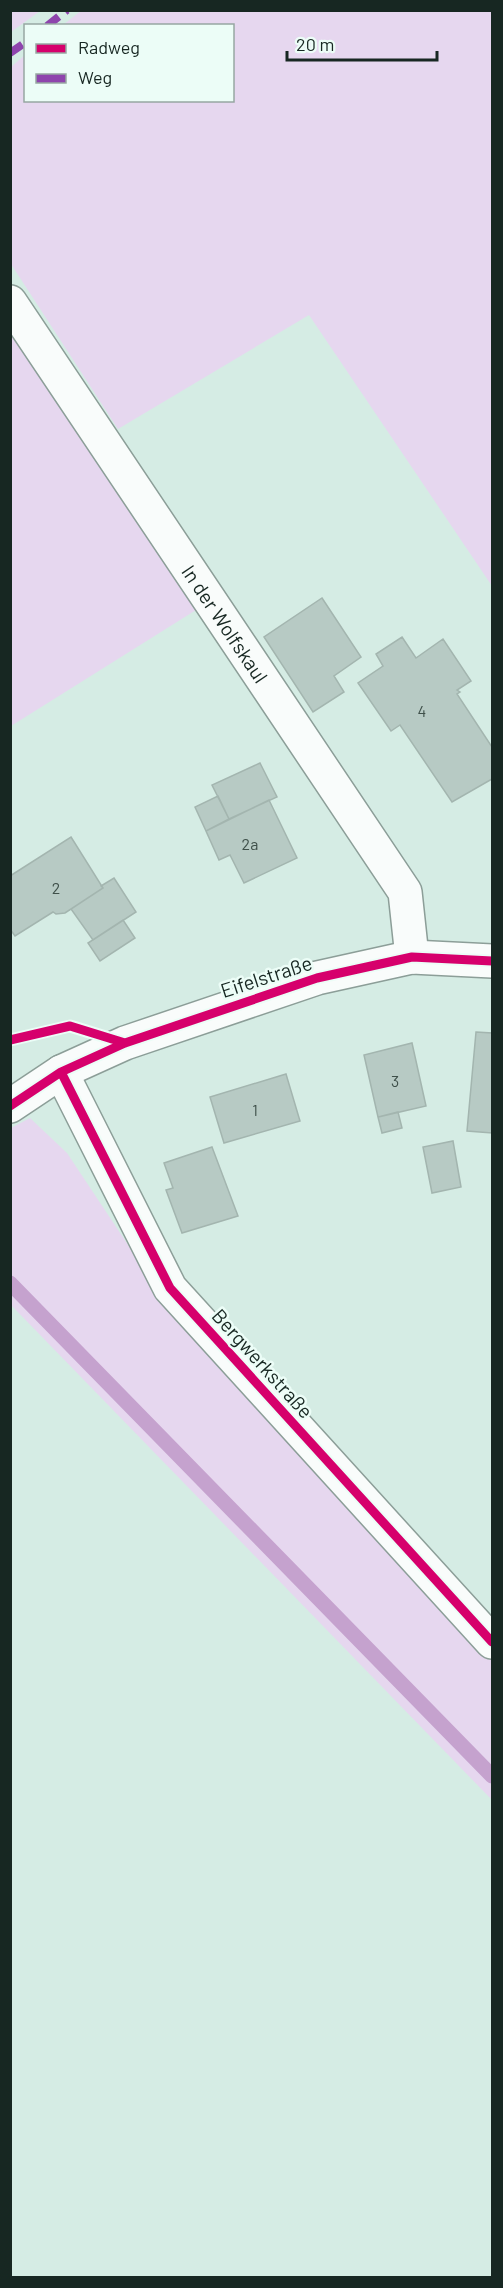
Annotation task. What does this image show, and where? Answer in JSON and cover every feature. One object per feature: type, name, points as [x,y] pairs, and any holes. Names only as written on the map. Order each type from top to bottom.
[{"type":"street","name":"In der Wolfskaul","points":[[10,302],[405,892],[412,957]]},
{"type":"street","name":"Eifelstraße","points":[[61,1072],[125,1043],[317,978],[412,957],[492,961]]},
{"type":"street","points":[[10,1078],[61,1072]]},
{"type":"street","points":[[10,1106],[61,1072]]},
{"type":"street","name":"Bergwerkstraße","points":[[61,1072],[170,1288],[492,1642]]},
{"type":"shaded area","points":[[11,10],[40,10],[40,11],[11,32]]},
{"type":"shaded area","points":[[82,10],[492,11],[492,586],[309,315],[118,429],[11,264],[11,67],[24,56],[24,102],[234,102],[234,24],[64,24]]},
{"type":"shaded area","points":[[10,327],[204,605],[11,726],[10,726]]},
{"type":"shaded area","points":[[30,1118],[67,1153],[160,1293],[492,1656],[492,1800],[11,1305],[11,1128]]},
{"type":"building","points":[[322,598],[361,657],[334,676],[344,692],[313,712],[264,637]]},
{"type":"building","points":[[402,637],[416,658],[443,639],[471,681],[457,690],[460,692],[457,694],[492,747],[492,779],[452,802],[400,725],[391,731],[358,683],[383,666],[376,654]]},
{"type":"building","points":[[260,763],[277,797],[229,819],[212,785]]},
{"type":"building","points":[[218,796],[229,819],[206,831],[195,807]]},
{"type":"building","points":[[269,800],[297,858],[244,883],[230,855],[219,860],[206,831]]},
{"type":"building","points":[[71,837],[103,888],[65,913],[53,912],[15,936],[10,929],[10,876]]},
{"type":"building","points":[[114,878],[136,912],[93,940],[71,909]]},
{"type":"building","points":[[123,920],[135,938],[100,961],[88,943]]},
{"type":"building","points":[[476,1032],[492,1033],[492,1133],[467,1131]]},
{"type":"building","points":[[412,1043],[426,1106],[378,1117],[364,1055]]},
{"type":"building","points":[[286,1074],[300,1121],[224,1143],[210,1097]]},
{"type":"building","points":[[398,1112],[402,1128],[382,1133],[378,1117]]},
{"type":"building","points":[[453,1141],[461,1187],[432,1193],[423,1147]]},
{"type":"building","points":[[212,1147],[238,1216],[182,1233],[166,1190],[173,1188],[164,1163]]},
{"type":"waterway","points":[[10,1283],[492,1776]]},
{"type":"marked path","points":[[50,24],[67,10]]},
{"type":"marked path","points":[[10,53],[24,43]]},
{"type":"cycle path","points":[[10,1106],[61,1072],[125,1043],[317,978],[412,957],[492,961]]},
{"type":"cycle path","points":[[10,1040],[70,1026],[125,1043]]},
{"type":"cycle path","points":[[61,1072],[170,1288],[492,1642]]}]
